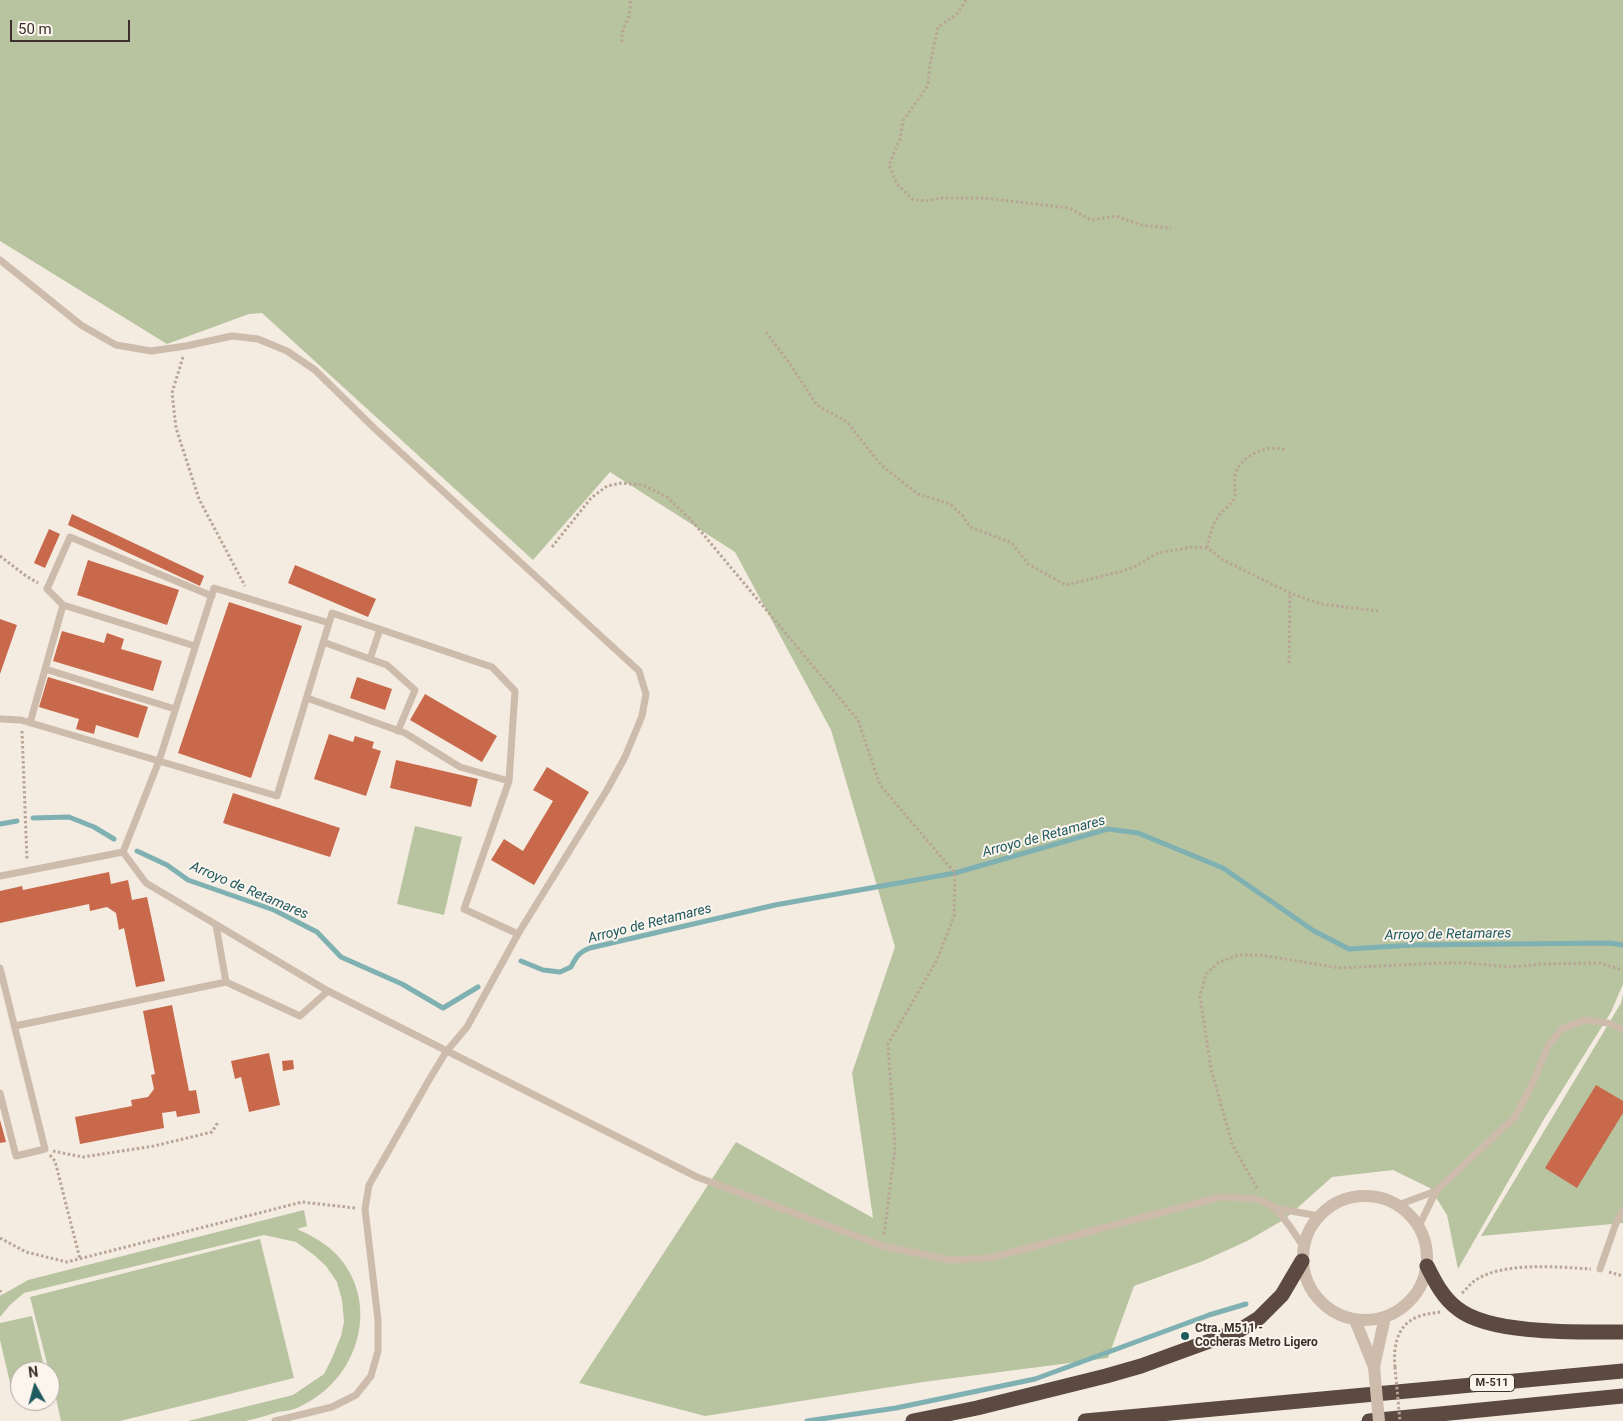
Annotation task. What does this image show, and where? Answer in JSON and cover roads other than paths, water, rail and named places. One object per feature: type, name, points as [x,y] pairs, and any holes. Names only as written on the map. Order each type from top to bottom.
[{"type":"highway","points":[[913,1421],[977,1408],[1106,1376],[1141,1366],[1240,1330],[1259,1318],[1282,1295],[1303,1254]]},
{"type":"highway","points":[[1427,1266],[1440,1291],[1451,1304],[1460,1311],[1482,1320],[1517,1328],[1569,1332],[1623,1332]]},
{"type":"highway","name":"M-511","points":[[1085,1421],[1623,1371]]},
{"type":"highway","name":"M-511","points":[[1369,1421],[1623,1396]]},
{"type":"street","points":[[1357,1196],[1385,1199],[1398,1205],[1410,1214],[1419,1226],[1426,1245],[1427,1266],[1422,1282],[1413,1298],[1401,1309],[1385,1317],[1370,1320],[1355,1320],[1341,1316],[1329,1309],[1318,1300],[1304,1275],[1303,1254],[1309,1230],[1319,1216],[1336,1203],[1357,1196]]},
{"type":"street","points":[[1374,1368],[1385,1317]]},
{"type":"street","points":[[1355,1320],[1374,1368],[1379,1421]]},
{"type":"lane","points":[[0,260],[81,325],[116,344],[151,351],[232,336],[258,339],[287,351],[315,370],[431,481],[638,671],[646,694],[642,716],[625,757],[602,798],[518,934],[467,1026],[446,1052],[369,1185],[365,1209],[378,1320],[378,1351],[371,1376],[356,1395],[332,1407],[275,1421]]},
{"type":"lane","points":[[195,646],[63,605],[48,589],[70,537],[212,596]]},
{"type":"lane","points":[[123,852],[159,761],[214,588],[329,623]]},
{"type":"lane","points":[[30,723],[63,605]]},
{"type":"lane","points":[[0,719],[21,720],[277,796],[332,613],[492,667],[515,691],[509,781],[464,909],[518,934]]},
{"type":"lane","points":[[370,659],[380,629]]},
{"type":"lane","points":[[324,642],[387,666],[415,690],[398,730]]},
{"type":"lane","points":[[45,669],[175,709]]},
{"type":"lane","points":[[307,698],[398,730],[460,767],[509,781]]},
{"type":"lane","points":[[0,876],[123,852]]},
{"type":"lane","points":[[123,852],[146,884],[328,991],[698,1178],[883,1246],[950,1260],[990,1258],[1220,1197],[1250,1198],[1267,1203],[1275,1208],[1319,1216]]},
{"type":"lane","points":[[216,925],[226,982]]},
{"type":"lane","points":[[0,968],[45,1149],[16,1156],[0,1093]]},
{"type":"lane","points":[[14,1026],[226,982],[300,1016],[328,991]]},
{"type":"lane","points":[[1419,1226],[1436,1191],[1514,1117],[1531,1087],[1548,1046],[1562,1029],[1584,1020],[1608,1023],[1623,1028]]},
{"type":"lane","points":[[1398,1205],[1436,1191]]},
{"type":"lane","points":[[1275,1208],[1303,1254]]},
{"type":"lane","points":[[1600,1269],[1616,1223],[1623,1211]]},
{"type":"waterway","name":"Arroyo de Retamares","points":[[33,818],[69,817],[94,827],[114,839]]},
{"type":"waterway","name":"Arroyo de Retamares","points":[[0,824],[17,821]]},
{"type":"waterway","name":"Arroyo de Retamares","points":[[521,961],[543,970],[560,972],[571,967],[578,955],[590,948],[775,905],[955,873],[1108,829],[1138,833],[1223,868],[1314,931],[1349,949],[1413,945],[1610,943],[1623,945]]},
{"type":"waterway","name":"Arroyo de Retamares","points":[[137,851],[167,865],[188,880],[274,910],[317,932],[341,957],[402,984],[443,1008],[478,987]]},
{"type":"waterway","points":[[807,1421],[896,1408],[1035,1379],[1209,1315],[1246,1304]]},
{"type":"place","name":"Ctra. M511 - Cocheras Metro Ligero","points":[[1185,1336]]}]
